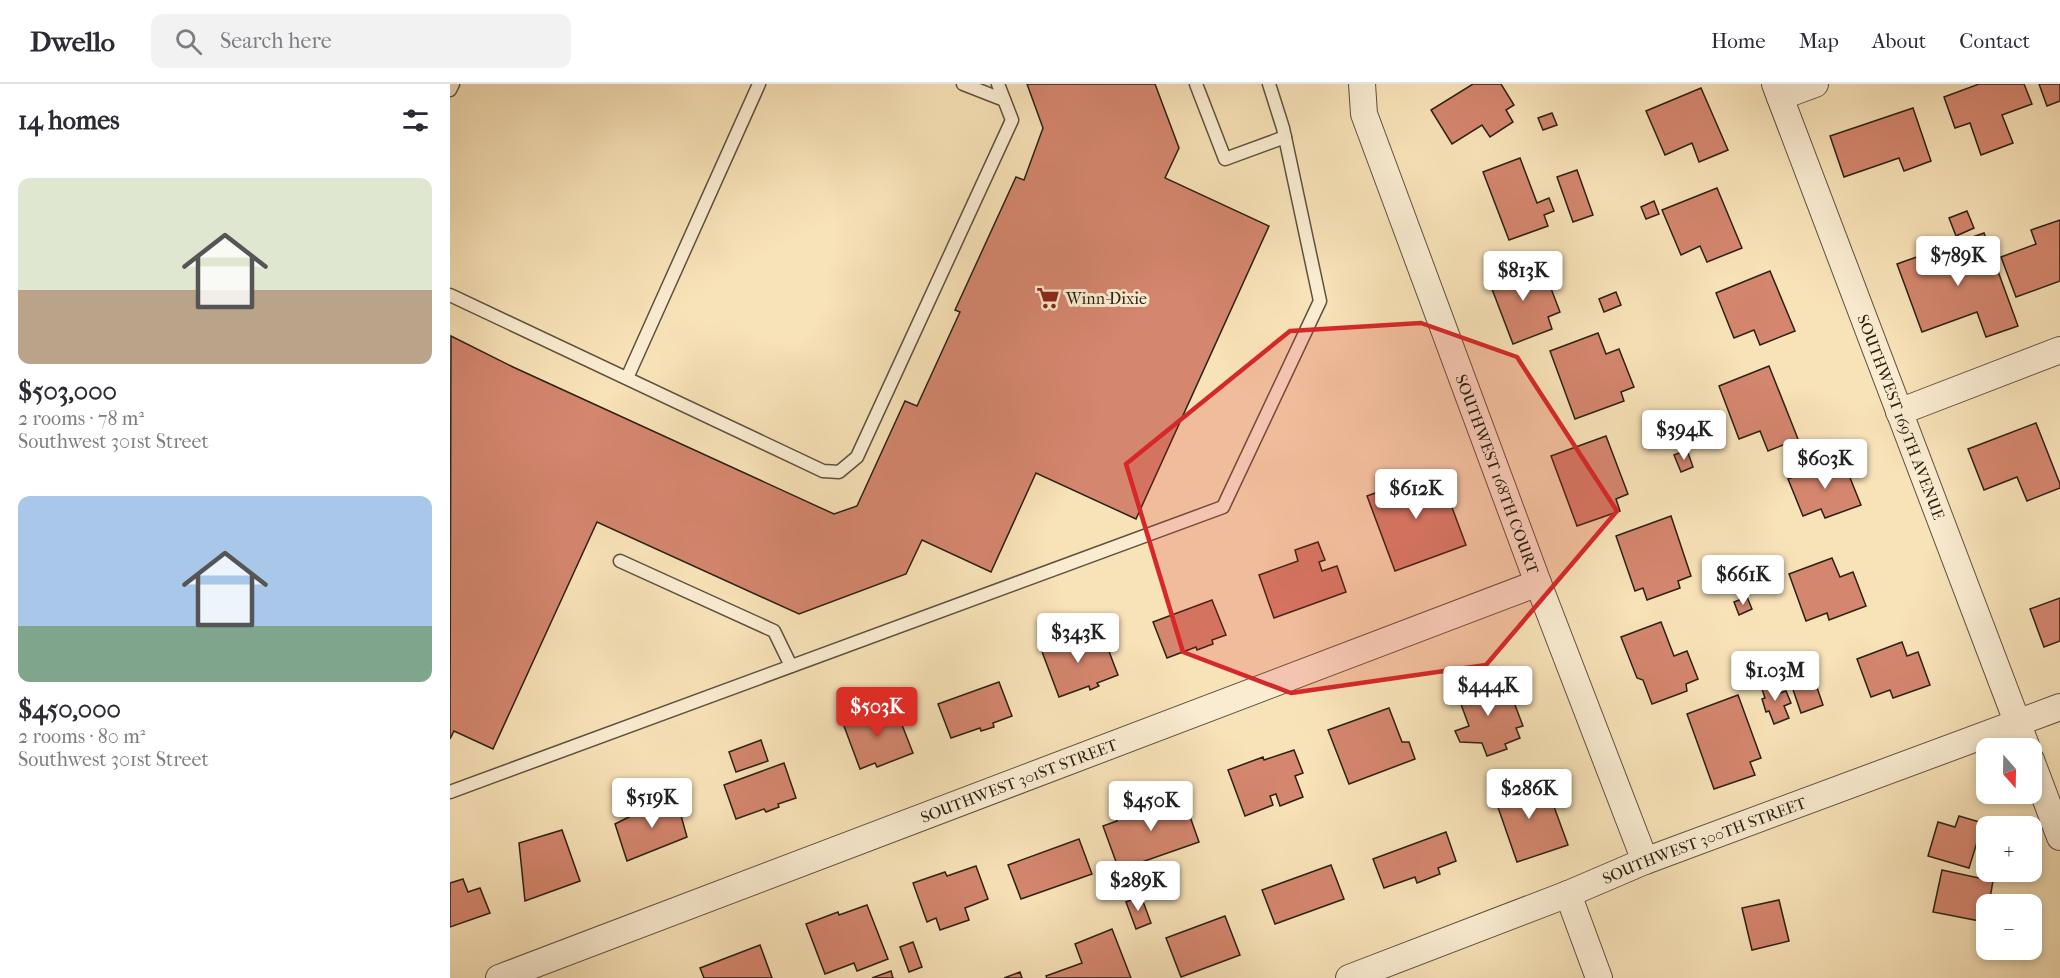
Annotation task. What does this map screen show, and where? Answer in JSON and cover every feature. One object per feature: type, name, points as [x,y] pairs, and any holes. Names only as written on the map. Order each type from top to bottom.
[{"type":"street","name":"SOUTHWEST 168TH COURT","points":[[1362,84],[1364,114],[1538,583],[1645,861]]},
{"type":"street","points":[[1777,91],[1815,84]]},
{"type":"street","name":"SOUTHWEST 169TH AVENUE","points":[[1777,91],[2022,738]]},
{"type":"street","points":[[1899,412],[2060,350]]},
{"type":"street","name":"SOUTHWEST 301ST STREET","points":[[499,978],[1538,583]]},
{"type":"street","name":"SOUTHWEST 300TH STREET","points":[[1349,978],[1568,894],[1645,861],[2060,707]]},
{"type":"street","points":[[2042,789],[2060,837]]},
{"type":"street","points":[[1568,894],[1599,978]]},
{"type":"lane","points":[[450,90],[453,84]]},
{"type":"lane","points":[[627,378],[759,84]]},
{"type":"lane","points":[[963,84],[1004,100]]},
{"type":"lane","points":[[450,295],[823,471],[839,472],[857,457],[1011,120],[998,84]]},
{"type":"lane","points":[[1196,84],[1225,159],[1285,137]]},
{"type":"lane","points":[[450,792],[1223,507],[1320,301],[1285,137],[1269,84]]},
{"type":"lane","points":[[620,561],[774,631],[791,666]]},
{"type":"highlighted area","points":[[1421,323],[1517,357],[1617,511],[1486,665],[1291,693],[1183,652],[1126,464],[1290,331]]},
{"type":"building","points":[[1027,84],[1155,84],[1179,148],[1165,178],[1269,226],[1136,519],[1036,473],[991,572],[922,540],[906,574],[799,614],[597,522],[493,749],[454,731],[450,739],[451,336],[513,367],[834,514],[857,506],[905,401],[917,406],[960,312],[955,310],[1016,177],[1024,180],[1043,128]]},
{"type":"building","points":[[1473,84],[1501,84],[1514,105],[1506,110],[1513,122],[1490,137],[1482,125],[1452,144],[1431,110]]},
{"type":"building","points":[[1979,84],[2024,84],[2032,104],[2002,115],[2013,143],[1981,155],[1970,123],[1955,128],[1944,97]]},
{"type":"building","points":[[2039,84],[2060,84],[2060,101],[2047,106]]},
{"type":"building","points":[[1701,88],[1728,150],[1699,162],[1692,143],[1665,155],[1646,111]]},
{"type":"building","points":[[1913,108],[1931,161],[1904,171],[1899,158],[1844,177],[1830,136]]},
{"type":"building","points":[[1552,113],[1557,125],[1543,130],[1538,118]]},
{"type":"building","points":[[1520,158],[1537,203],[1549,198],[1554,211],[1544,215],[1548,226],[1509,240],[1483,172]]},
{"type":"building","points":[[1577,170],[1593,215],[1573,222],[1557,177]]},
{"type":"building","points":[[1717,188],[1742,248],[1707,262],[1700,246],[1681,255],[1662,210]]},
{"type":"building","points":[[1654,201],[1659,214],[1646,219],[1641,207]]},
{"type":"building","points":[[1967,211],[1974,228],[1956,236],[1949,218]]},
{"type":"building","points":[[2060,220],[2060,281],[2016,297],[2001,257],[2036,244],[2031,230]]},
{"type":"building","points":[[1984,233],[2018,326],[1986,337],[1977,312],[1922,332],[1897,264]]},
{"type":"building","points":[[1526,262],[1534,283],[1547,278],[1560,312],[1548,317],[1552,329],[1513,344],[1487,276]]},
{"type":"building","points":[[1770,271],[1795,331],[1760,345],[1754,330],[1734,338],[1716,293]]},
{"type":"building","points":[[1616,292],[1621,305],[1604,312],[1599,299]]},
{"type":"building","points":[[1598,333],[1606,354],[1619,349],[1634,387],[1621,392],[1624,401],[1575,419],[1550,351]]},
{"type":"building","points":[[1769,366],[1798,439],[1768,451],[1760,431],[1739,439],[1719,386]]},
{"type":"building","points":[[2036,423],[2060,488],[2027,501],[2017,477],[1984,490],[1968,449]]},
{"type":"building","points":[[1606,436],[1628,494],[1616,499],[1620,511],[1577,526],[1551,456]]},
{"type":"building","points":[[1687,450],[1693,467],[1681,472],[1674,455]]},
{"type":"building","points":[[1842,458],[1861,505],[1825,518],[1821,509],[1803,516],[1788,479]]},
{"type":"building","points":[[1438,470],[1466,545],[1395,571],[1367,496]]},
{"type":"building","points":[[1671,516],[1691,576],[1678,581],[1680,588],[1647,600],[1643,588],[1635,591],[1616,536]]},
{"type":"building","points":[[1318,542],[1325,560],[1319,562],[1322,571],[1337,566],[1346,592],[1274,618],[1259,575],[1298,561],[1295,550]]},
{"type":"building","points":[[1724,556],[1729,568],[1715,574],[1711,561]]},
{"type":"building","points":[[1832,558],[1840,577],[1853,572],[1866,606],[1829,620],[1827,613],[1806,621],[1789,574]]},
{"type":"building","points":[[1747,597],[1752,609],[1739,615],[1734,602]]},
{"type":"building","points":[[2060,598],[2060,641],[2044,647],[2030,609]]},
{"type":"building","points":[[1212,600],[1226,635],[1212,640],[1213,644],[1197,650],[1196,647],[1167,658],[1153,622]]},
{"type":"building","points":[[1661,622],[1674,656],[1687,651],[1698,679],[1686,684],[1687,691],[1652,704],[1643,680],[1637,678],[1621,637]]},
{"type":"building","points":[[1086,630],[1092,646],[1105,641],[1118,675],[1097,683],[1099,686],[1090,690],[1089,686],[1059,697],[1041,649]]},
{"type":"building","points":[[1902,642],[1907,656],[1918,652],[1930,685],[1893,698],[1890,690],[1871,697],[1857,659]]},
{"type":"building","points":[[1809,664],[1823,705],[1801,713],[1787,672]]},
{"type":"building","points":[[1486,676],[1494,698],[1510,692],[1523,726],[1516,728],[1520,738],[1505,744],[1507,749],[1487,756],[1482,743],[1460,742],[1455,731],[1469,726],[1455,688]]},
{"type":"building","points":[[1776,681],[1780,693],[1786,691],[1791,703],[1784,706],[1789,718],[1774,724],[1769,711],[1766,712],[1761,686]]},
{"type":"building","points":[[999,682],[1012,716],[993,723],[994,727],[981,731],[980,728],[951,738],[938,704]]},
{"type":"building","points":[[1738,695],[1761,758],[1750,762],[1755,775],[1714,789],[1687,714]]},
{"type":"building","points":[[895,707],[913,753],[877,767],[875,763],[860,769],[841,718],[861,711],[864,719]]},
{"type":"building","points":[[1389,708],[1402,742],[1409,742],[1415,759],[1349,784],[1328,730]]},
{"type":"building","points":[[761,740],[768,761],[736,772],[729,752]]},
{"type":"building","points":[[1294,750],[1303,773],[1295,776],[1303,797],[1280,806],[1276,794],[1270,796],[1273,805],[1245,816],[1228,770],[1263,757],[1264,760]]},
{"type":"building","points":[[784,763],[796,798],[778,804],[779,807],[766,812],[764,809],[736,819],[724,785]]},
{"type":"building","points":[[1527,778],[1535,798],[1549,793],[1568,845],[1517,862],[1492,790]]},
{"type":"building","points":[[675,794],[687,837],[627,861],[615,824]]},
{"type":"building","points":[[1182,794],[1199,842],[1119,870],[1103,826]]},
{"type":"building","points":[[1959,816],[1976,821],[1976,846],[1969,868],[1928,856],[1938,822],[1955,827]]},
{"type":"building","points":[[562,830],[580,881],[525,901],[519,843]]},
{"type":"building","points":[[1446,832],[1456,861],[1438,868],[1440,874],[1417,883],[1415,877],[1384,888],[1373,859]]},
{"type":"building","points":[[1079,839],[1092,874],[1021,899],[1008,865]]},
{"type":"building","points":[[1331,865],[1344,899],[1275,924],[1262,890]]},
{"type":"building","points":[[976,866],[988,899],[965,908],[969,920],[940,930],[936,918],[927,922],[913,883],[945,872],[947,876]]},
{"type":"building","points":[[1942,870],[1976,877],[1976,882],[1993,882],[1991,894],[1976,894],[1976,920],[1933,912]]},
{"type":"building","points":[[1141,877],[1146,890],[1125,898],[1120,885]]},
{"type":"building","points":[[463,879],[468,892],[480,888],[490,913],[450,927],[450,883]]},
{"type":"building","points":[[1141,896],[1151,923],[1136,929],[1126,902]]},
{"type":"building","points":[[1779,900],[1789,941],[1752,950],[1742,908]]},
{"type":"building","points":[[867,905],[888,959],[857,971],[854,963],[825,974],[806,924],[838,912],[839,915]]},
{"type":"building","points":[[1225,916],[1240,955],[1181,977],[1166,938]]},
{"type":"building","points":[[1112,929],[1131,978],[1047,978],[1046,976],[1082,963],[1075,944]]},
{"type":"building","points":[[913,942],[922,967],[909,972],[900,947]]},
{"type":"building","points":[[760,945],[772,978],[704,978],[700,968]]},
{"type":"building","points":[[891,971],[893,978],[872,978]]},
{"type":"building","points":[[1020,972],[1022,978],[1004,978]]},
{"type":"place","name":"Winn-Dixie","points":[[1048,298]]}]
